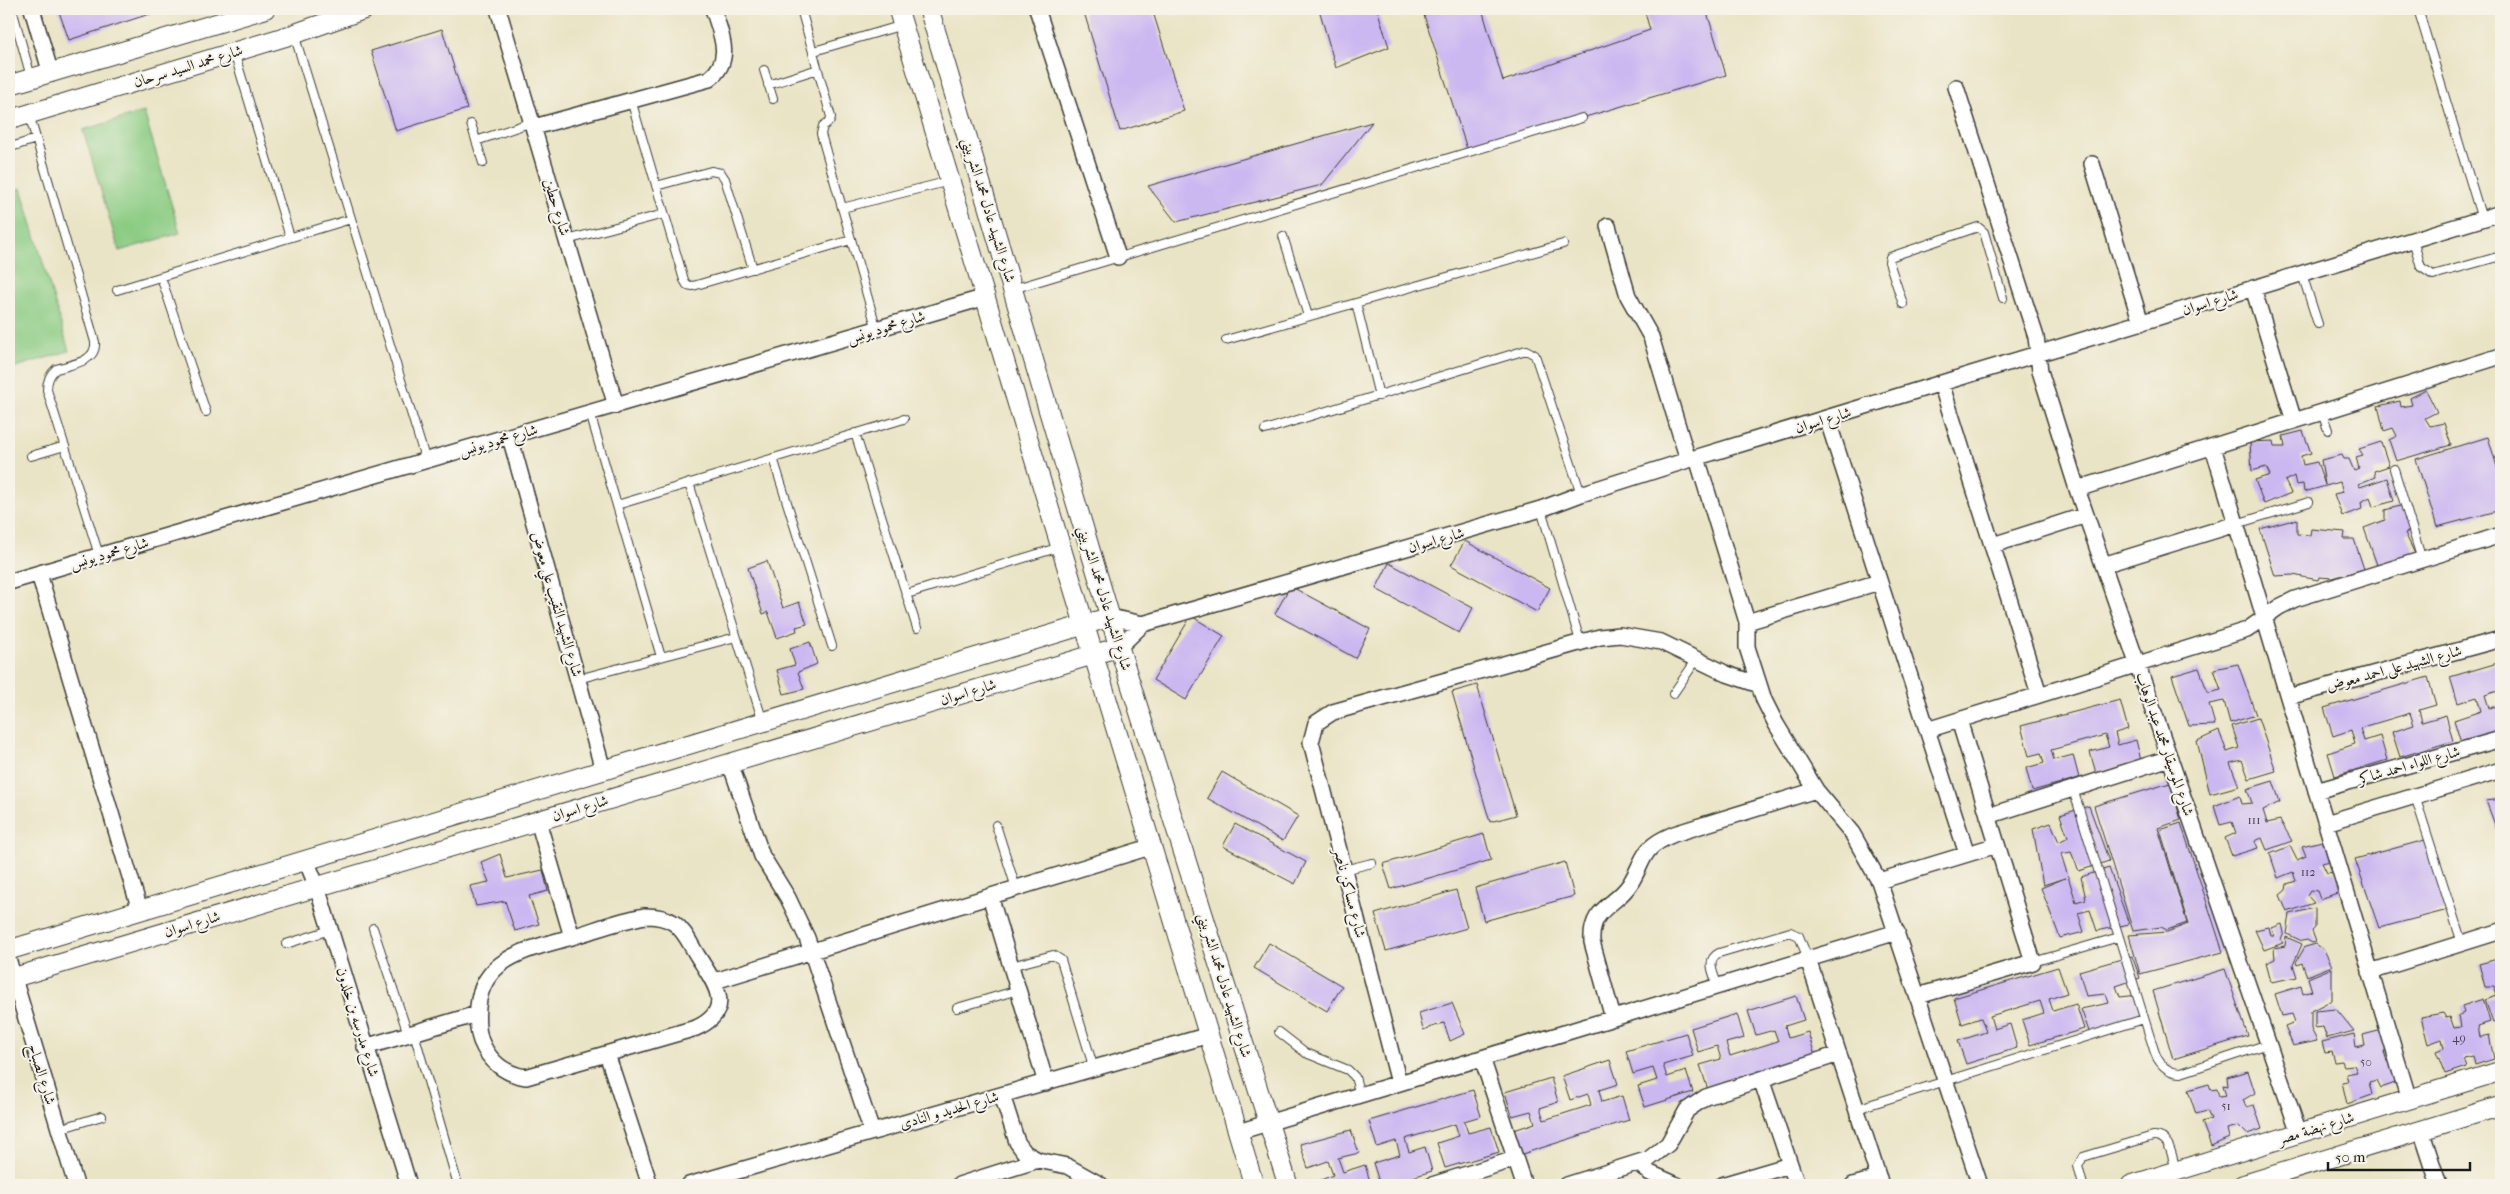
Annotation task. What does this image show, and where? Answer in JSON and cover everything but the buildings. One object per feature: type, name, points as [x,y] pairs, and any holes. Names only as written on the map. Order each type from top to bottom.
[{"type":"street","points":[[32,9],[51,74]]},
{"type":"street","name":"شارع محمد السيد سرحان","points":[[9,85],[265,9]]},
{"type":"street","name":"شارع محمد السيد سرحان","points":[[9,120],[294,34],[365,9]]},
{"type":"street","name":"شارع حطين","points":[[498,9],[616,406]]},
{"type":"street","points":[[533,125],[699,82],[716,73],[725,56],[724,46],[713,9]]},
{"type":"street","name":"شارع الشهيد عادل محمد الشربيني","points":[[929,9],[1119,647],[1288,1185]]},
{"type":"street","points":[[1038,9],[1118,257]]},
{"type":"street","name":"شارع الشهيد عادل محمد الشربيني","points":[[900,17],[1254,1185]]},
{"type":"street","name":"شارع الموسيقار محمد عبد الوهاب","points":[[1956,87],[2036,336],[2040,371],[2077,489],[2299,1133]]},
{"type":"street","points":[[2092,164],[2140,323]]},
{"type":"street","name":"شارع اسوان","points":[[10,973],[317,887],[1119,647],[1144,624],[1541,509],[1581,494],[1692,459],[2501,213]]},
{"type":"street","points":[[1608,226],[1628,296],[1650,337],[1748,622],[1747,647],[1759,685],[1788,746],[1816,790],[1852,833],[1879,881],[1980,1185]]},
{"type":"street","points":[[2253,288],[2294,421]]},
{"type":"street","name":"شارع محمود يونس","points":[[9,582],[986,297]]},
{"type":"street","points":[[2077,489],[2501,356]]},
{"type":"street","points":[[1941,384],[2039,694]]},
{"type":"street","points":[[1827,418],[1967,854]]},
{"type":"street","name":"شارع الشهيد النقيب علي معوض","points":[[510,437],[603,770]]},
{"type":"street","points":[[2213,447],[2409,1100]]},
{"type":"street","points":[[1993,544],[2086,515]]},
{"type":"street","points":[[2103,565],[2236,524]]},
{"type":"street","points":[[1927,730],[2247,630],[2279,607],[2295,599],[2501,535]]},
{"type":"street","points":[[39,574],[140,910]]},
{"type":"street","points":[[1748,622],[1880,582]]},
{"type":"street","name":"شارع اسوان","points":[[9,950],[1110,617],[1144,624]]},
{"type":"street","points":[[1580,641],[1620,635],[1641,637],[1673,646],[1727,674],[1759,685]]},
{"type":"street","name":"شارع الشهيد على احمد معوض","points":[[2288,696],[2501,639]]},
{"type":"street","name":"شارع مساكن ناصر","points":[[1399,1083],[1311,742],[1313,728],[1316,723],[1333,712],[1580,641]]},
{"type":"street","points":[[1918,996],[2033,962],[1959,720]]},
{"type":"street","name":"شارع اللواء احمد شاكر","points":[[2316,791],[2501,738]]},
{"type":"street","points":[[1988,816],[2170,758]]},
{"type":"street","points":[[730,763],[758,846],[795,911],[812,952],[872,1132]]},
{"type":"street","name":"شارع اللواء احمد شاكر","points":[[2326,823],[2501,770]]},
{"type":"street","points":[[1613,1018],[1592,942],[1591,932],[1599,913],[1630,884],[1645,853],[1654,845],[1674,834],[1816,790]]},
{"type":"street","points":[[538,821],[572,937]]},
{"type":"street","points":[[1879,881],[1997,845]]},
{"type":"street","points":[[715,981],[1150,847]]},
{"type":"street","name":"شارع مدرسه بن خلدون","points":[[306,860],[317,887],[365,1047],[410,1185]]},
{"type":"street","points":[[990,896],[1046,1082]]},
{"type":"street","points":[[655,916],[664,918],[681,929],[715,981],[719,997],[718,1005],[710,1020],[704,1025],[526,1077],[514,1075],[493,1061],[480,1039],[477,1014],[481,990],[487,978],[504,960],[515,954],[640,917],[655,916]]},
{"type":"street","points":[[2370,972],[2501,931]]},
{"type":"street","points":[[1238,1132],[1897,932]]},
{"type":"street","points":[[1808,959],[1880,1182],[1853,1185]]},
{"type":"street","name":"شارع الصباح","points":[[10,973],[76,1185]]},
{"type":"street","points":[[365,1047],[477,1014]]},
{"type":"street","name":"شارع الحديد و النادى","points":[[689,1185],[724,1180],[872,1132],[1209,1036]]},
{"type":"street","points":[[607,1054],[650,1185]]},
{"type":"street","points":[[1567,1185],[1639,1164],[1649,1159],[1668,1144],[1682,1116],[1692,1105],[1706,1097],[1839,1054]]},
{"type":"street","points":[[1482,1058],[1524,1185]]},
{"type":"street","name":"شارع نهضة مصر","points":[[2131,1185],[2501,1071]]},
{"type":"street","points":[[1761,1079],[1797,1185]]},
{"type":"street","points":[[1002,1095],[1017,1142],[1025,1153],[1038,1160],[1067,1166],[1101,1185]]},
{"type":"street","points":[[2242,1185],[2501,1106]]},
{"type":"street","points":[[2421,1130],[2439,1185]]},
{"type":"street","points":[[1432,1185],[1515,1159]]},
{"type":"street","points":[[959,1185],[1038,1160]]},
{"type":"street","points":[[1639,1164],[1650,1173],[1677,1185]]},
{"type":"street","points":[[1722,1185],[1790,1165]]},
{"type":"lane","points":[[12,9],[32,79]]},
{"type":"lane","points":[[801,9],[831,116],[830,121],[823,126],[821,134],[877,330]]},
{"type":"lane","points":[[2418,9],[2482,219]]},
{"type":"lane","points":[[814,51],[900,17]]},
{"type":"lane","points":[[294,34],[426,461]]},
{"type":"lane","points":[[234,52],[290,238]]},
{"type":"lane","points":[[768,84],[818,69]]},
{"type":"lane","points":[[764,70],[773,99]]},
{"type":"lane","points":[[631,100],[687,285],[693,286],[851,240]]},
{"type":"lane","points":[[29,114],[96,342],[95,351],[89,358],[56,369],[48,378],[47,390],[99,555]]},
{"type":"lane","points":[[1013,289],[1582,118]]},
{"type":"lane","points":[[471,124],[483,163]]},
{"type":"lane","points":[[476,141],[533,125]]},
{"type":"lane","points":[[14,146],[36,139]]},
{"type":"lane","points":[[656,186],[711,171],[721,173],[725,179],[752,269]]},
{"type":"lane","points":[[842,208],[950,181]]},
{"type":"lane","points":[[567,240],[664,214]]},
{"type":"lane","points":[[117,290],[351,219]]},
{"type":"lane","points":[[1903,304],[1889,262],[1890,257],[1975,228],[1981,228],[1984,232],[2004,298]]},
{"type":"lane","points":[[1283,236],[1308,316]]},
{"type":"lane","points":[[2413,240],[2422,267],[2433,275],[2501,256]]},
{"type":"lane","points":[[1226,340],[1563,244]]},
{"type":"lane","points":[[1997,275],[2014,269]]},
{"type":"lane","points":[[2302,274],[2318,324]]},
{"type":"lane","points":[[160,277],[206,412]]},
{"type":"lane","points":[[1356,303],[1379,396]]},
{"type":"lane","points":[[1265,430],[1526,350],[1531,351],[1535,355],[1581,494]]},
{"type":"lane","points":[[590,413],[661,657]]},
{"type":"lane","points":[[2322,413],[2328,430]]},
{"type":"lane","points":[[617,504],[904,419]]},
{"type":"lane","points":[[855,434],[917,628]]},
{"type":"lane","points":[[31,456],[65,446]]},
{"type":"lane","points":[[773,458],[832,646]]},
{"type":"lane","points":[[2394,469],[2422,560]]},
{"type":"lane","points":[[689,483],[763,722]]},
{"type":"lane","points":[[2236,524],[2310,502]]},
{"type":"lane","points":[[1541,509],[1580,641]]},
{"type":"lane","points":[[907,594],[1060,547]]},
{"type":"lane","points":[[578,680],[736,637]]},
{"type":"lane","points":[[1673,694],[1697,659]]},
{"type":"lane","points":[[2073,789],[2156,1058],[2167,1070],[2181,1073],[2268,1044]]},
{"type":"lane","points":[[2415,796],[2462,943]]},
{"type":"lane","points":[[996,825],[1016,888]]},
{"type":"lane","points":[[1344,870],[1372,863]]},
{"type":"lane","points":[[373,928],[411,1033],[458,1185]]},
{"type":"lane","points":[[286,944],[330,930]]},
{"type":"lane","points":[[1718,986],[1711,964],[1713,957],[1718,952],[1790,932],[1799,936],[1808,959]]},
{"type":"lane","points":[[2033,962],[2118,936]]},
{"type":"lane","points":[[1011,966],[1053,955],[1061,960],[1094,1069]]},
{"type":"lane","points":[[957,1008],[1018,990]]},
{"type":"lane","points":[[1856,1109],[2144,1019]]},
{"type":"lane","points":[[1279,1032],[1306,1053],[1348,1070],[1355,1078],[1360,1095]]},
{"type":"lane","points":[[59,1129],[102,1116]]},
{"type":"lane","points":[[2083,1185],[2078,1166],[2082,1157],[2154,1136],[2160,1136],[2166,1140],[2176,1171]]},
{"type":"green space","points":[[144,112],[180,233],[119,251],[83,130]]},
{"type":"green space","points":[[21,188],[69,351],[9,369],[9,191]]}]
